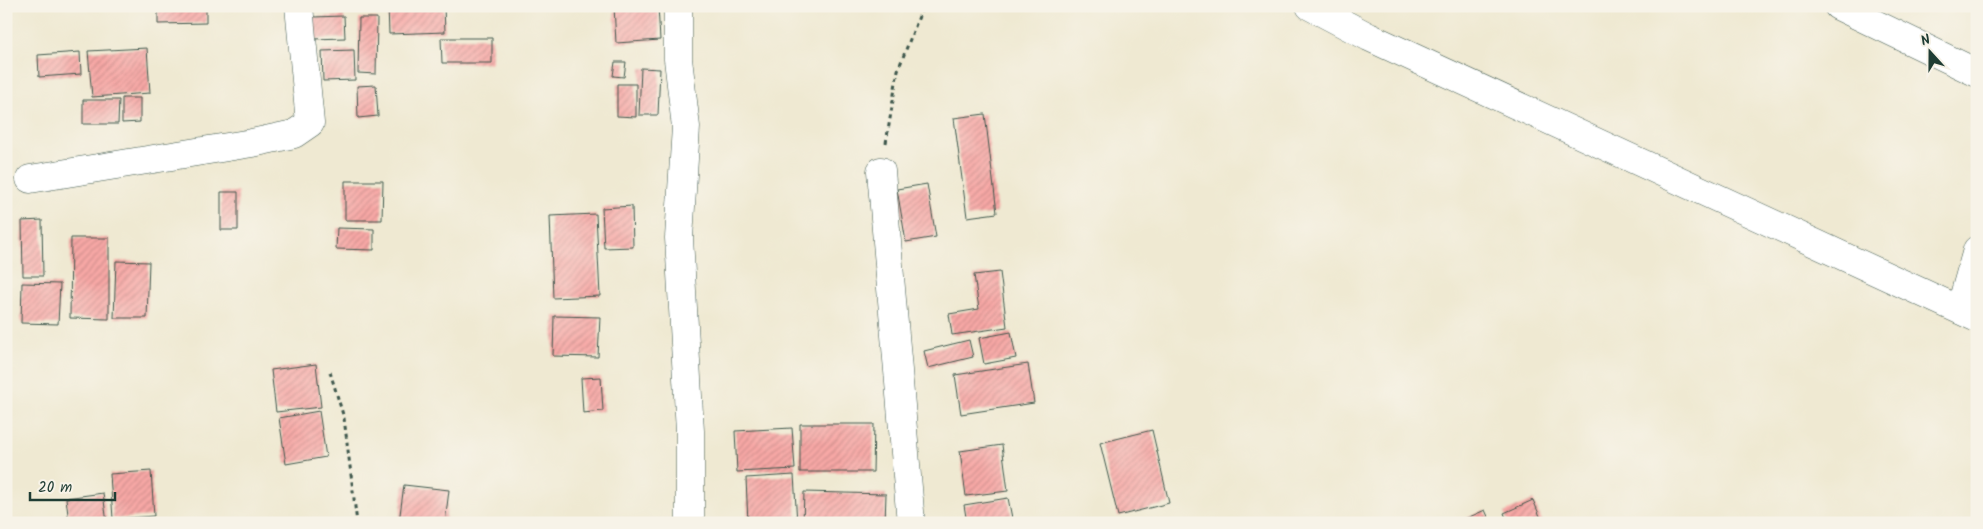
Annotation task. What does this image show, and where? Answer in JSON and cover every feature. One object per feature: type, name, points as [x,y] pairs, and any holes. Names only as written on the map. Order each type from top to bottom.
[{"type":"street","points":[[30,179],[252,143],[294,134],[310,123],[299,6]]},
{"type":"street","points":[[678,6],[678,59],[686,127],[679,238],[690,431],[690,523]]},
{"type":"street","points":[[1310,6],[1369,37],[1968,314],[1977,250]]},
{"type":"street","points":[[1838,6],[1977,73]]},
{"type":"street","points":[[881,171],[911,523]]},
{"type":"path","points":[[881,171],[898,70],[923,6]]},
{"type":"path","points":[[330,372],[344,418],[357,523]]},
{"type":"building","points":[[158,6],[206,6],[206,23],[158,24]]},
{"type":"building","points":[[388,6],[444,6],[445,32],[389,34]]},
{"type":"building","points":[[614,6],[658,6],[660,40],[616,43]]},
{"type":"building","points":[[344,16],[345,38],[313,39],[313,17]]},
{"type":"building","points":[[359,18],[377,18],[376,74],[358,73]]},
{"type":"building","points":[[441,38],[492,38],[492,63],[442,63]]},
{"type":"building","points":[[147,48],[150,93],[92,97],[88,51]]},
{"type":"building","points":[[354,50],[355,80],[323,81],[322,51]]},
{"type":"building","points":[[80,52],[81,74],[39,77],[38,55]]},
{"type":"building","points":[[615,62],[626,62],[624,77],[613,76]]},
{"type":"building","points":[[641,68],[660,69],[658,115],[639,115]]},
{"type":"building","points":[[617,84],[636,84],[636,117],[617,116]]},
{"type":"building","points":[[376,85],[378,116],[358,118],[357,86]]},
{"type":"building","points":[[122,98],[140,98],[140,122],[122,123]]},
{"type":"building","points":[[83,100],[119,100],[118,124],[83,124]]},
{"type":"building","points":[[985,114],[997,213],[967,217],[954,118]]},
{"type":"building","points":[[345,181],[383,181],[382,220],[345,220]]},
{"type":"building","points":[[927,184],[936,237],[906,242],[897,189]]},
{"type":"building","points":[[221,192],[238,192],[238,230],[221,230]]},
{"type":"building","points":[[632,206],[633,247],[604,248],[602,208]]},
{"type":"building","points":[[596,214],[600,296],[553,298],[550,216]]},
{"type":"building","points":[[42,220],[43,276],[23,276],[22,221]]},
{"type":"building","points":[[337,228],[374,229],[374,250],[336,249]]},
{"type":"building","points":[[71,238],[109,238],[109,319],[70,318]]},
{"type":"building","points":[[116,261],[149,262],[147,318],[114,318]]},
{"type":"building","points":[[1000,272],[1007,327],[952,335],[949,314],[979,309],[974,275]]},
{"type":"building","points":[[22,283],[60,284],[58,324],[21,323]]},
{"type":"building","points":[[554,316],[600,317],[598,357],[553,356]]},
{"type":"building","points":[[1011,332],[1016,358],[984,364],[979,338]]},
{"type":"building","points":[[969,340],[973,357],[928,368],[924,351]]},
{"type":"building","points":[[316,364],[321,407],[276,412],[271,370]]},
{"type":"building","points":[[1028,364],[1034,403],[961,414],[955,375]]},
{"type":"building","points":[[601,377],[603,411],[583,413],[581,378]]},
{"type":"building","points":[[319,411],[326,457],[286,464],[279,418]]},
{"type":"building","points":[[800,424],[874,424],[873,472],[800,472]]},
{"type":"building","points":[[792,428],[795,469],[737,472],[735,431]]},
{"type":"building","points":[[1152,430],[1169,503],[1118,516],[1100,443]]},
{"type":"building","points":[[1002,445],[1008,491],[966,496],[960,451]]},
{"type":"building","points":[[151,471],[154,516],[113,519],[110,474]]},
{"type":"building","points":[[794,475],[797,523],[748,523],[746,478]]},
{"type":"building","points":[[404,485],[449,490],[445,523],[399,522]]},
{"type":"building","points":[[804,492],[886,494],[885,523],[803,523]]},
{"type":"building","points":[[103,493],[107,523],[69,523],[66,498]]},
{"type":"building","points":[[1008,498],[1013,523],[967,523],[964,505]]},
{"type":"building","points":[[1533,500],[1543,523],[1508,523],[1504,513]]},
{"type":"building","points":[[1485,510],[1491,523],[1456,523]]}]
